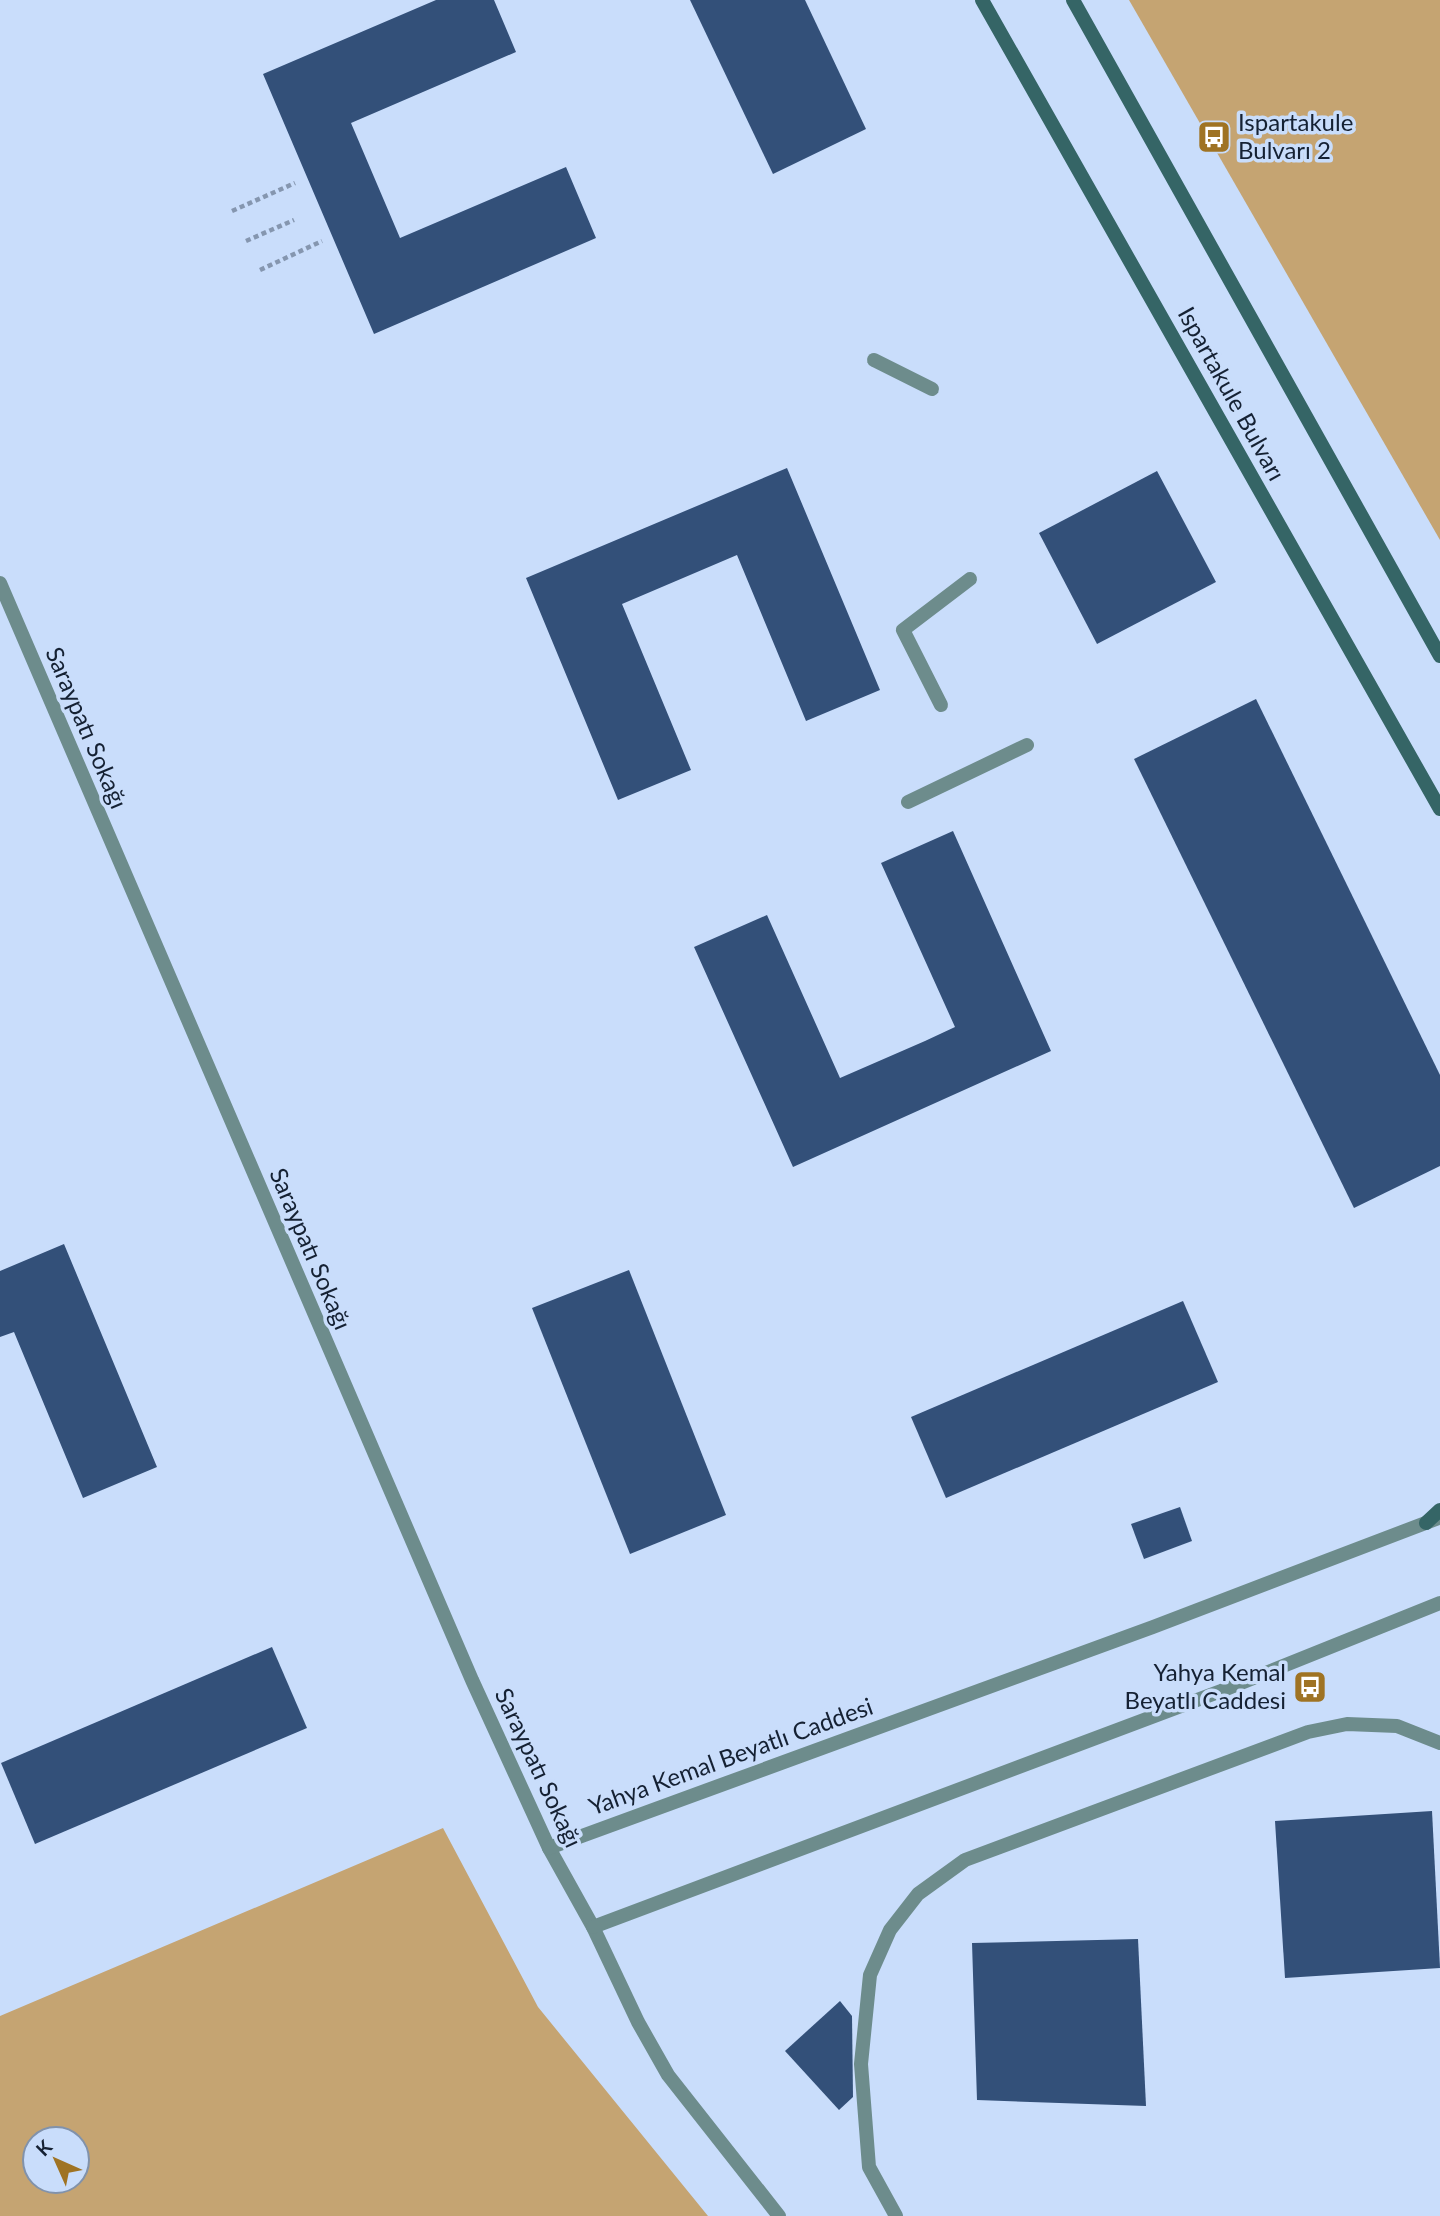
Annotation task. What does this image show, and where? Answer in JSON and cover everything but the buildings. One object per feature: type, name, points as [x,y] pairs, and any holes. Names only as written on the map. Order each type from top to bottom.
[{"type":"main road","name":"Ispartakule Bulvarı","points":[[982,0],[1440,809]]},
{"type":"main road","points":[[1073,0],[1440,656]]},
{"type":"main road","points":[[1426,1524],[1440,1510]]},
{"type":"street","points":[[874,360],[932,389]]},
{"type":"street","points":[[941,705],[903,630],[970,579]]},
{"type":"street","name":"Saraypatı Sokağı","points":[[0,583],[471,1680],[549,1848],[593,1927],[638,2022],[668,2075],[779,2216]]},
{"type":"street","points":[[908,802],[1027,745]]},
{"type":"street","name":"Yahya Kemal Beyatlı Caddesi","points":[[549,1848],[1140,1632],[1440,1517]]},
{"type":"street","points":[[593,1927],[1221,1691],[1440,1603]]},
{"type":"street","points":[[896,2216],[869,2167],[861,2064],[870,1975],[890,1930],[918,1894],[965,1860],[1308,1732],[1347,1724],[1397,1726],[1440,1743]]},
{"type":"path","points":[[232,211],[295,183]]},
{"type":"path","points":[[246,241],[293,220]]},
{"type":"path","points":[[260,270],[322,241]]},
{"type":"shaded area","points":[[1129,0],[1440,0],[1440,540]]},
{"type":"shaded area","points":[[443,1828],[538,2007],[708,2216],[0,2216],[0,2016]]},
{"type":"place","name":"Ispartakule Bulvarı 2","points":[[1214,137]]},
{"type":"place","name":"Yahya Kemal Beyatlı Caddesi","points":[[1310,1687]]}]
